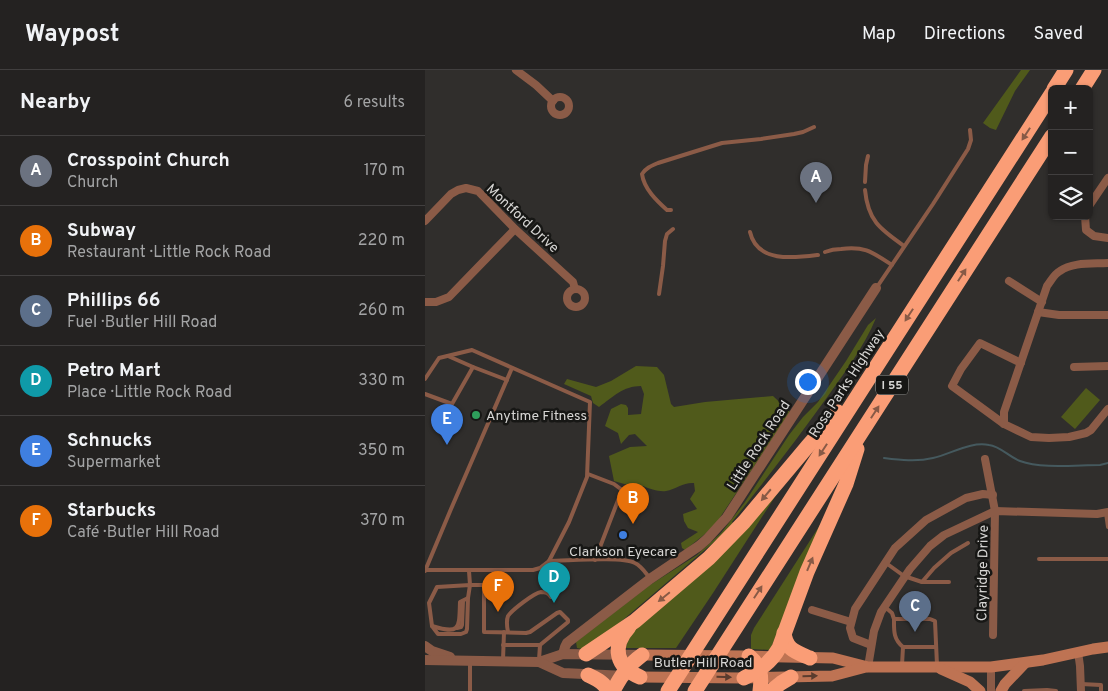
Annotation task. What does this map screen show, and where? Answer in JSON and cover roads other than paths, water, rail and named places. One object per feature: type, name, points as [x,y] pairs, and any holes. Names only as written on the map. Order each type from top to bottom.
[{"type":"highway","points":[[1057,85],[1066,70]]},
{"type":"highway","points":[[1085,85],[1094,70]]},
{"type":"highway","name":"Rosa Parks Highway","points":[[668,691],[1048,99]]},
{"type":"highway","name":"I 55","points":[[695,691],[1048,142]]},
{"type":"highway","points":[[586,654],[635,621],[691,575],[727,541],[807,447],[868,380]]},
{"type":"highway","points":[[760,679],[774,657],[807,572],[846,484],[863,430]]},
{"type":"highway","points":[[624,673],[618,655],[619,640],[635,621]]},
{"type":"highway","points":[[784,633],[787,645],[791,649],[810,658]]},
{"type":"highway","points":[[613,691],[633,661],[642,655]]},
{"type":"highway","points":[[749,656],[757,663],[760,679]]},
{"type":"highway","points":[[624,673],[640,677]]},
{"type":"highway","points":[[588,674],[602,682],[608,691]]},
{"type":"highway","points":[[771,691],[791,677]]},
{"type":"highway","points":[[744,678],[760,679]]},
{"type":"main road","name":"Butler Hill Road","points":[[760,679],[832,676],[868,667],[991,667],[1025,663],[1108,647]]},
{"type":"main road","name":"Butler Hill Road","points":[[642,655],[833,658],[868,667]]},
{"type":"main road","points":[[1001,691],[1005,684],[1025,663]]},
{"type":"main road","points":[[937,667],[970,682],[980,691]]},
{"type":"main road","name":"Butler Hill Road","points":[[640,677],[744,678]]},
{"type":"street","points":[[515,70],[536,85],[553,101]]},
{"type":"street","points":[[1093,200],[1108,178]]},
{"type":"street","name":"Montford Drive","points":[[425,221],[451,194],[458,190],[466,188],[478,191],[573,282],[575,289]]},
{"type":"street","points":[[1085,220],[1086,230],[1094,236],[1108,238]]},
{"type":"street","points":[[425,302],[436,302],[449,297],[515,228]]},
{"type":"street","points":[[1004,424],[1004,412],[1047,286],[1058,272],[1065,268],[1087,264],[1108,264]]},
{"type":"street","points":[[1009,281],[1042,302]]},
{"type":"street","name":"Little Rock Road","points":[[563,654],[567,643],[650,579],[689,554],[727,517],[876,288]]},
{"type":"street","points":[[1038,312],[1059,315],[1108,315]]},
{"type":"street","points":[[1021,363],[980,343],[961,369],[952,386],[1004,424],[1031,437],[1069,437],[1086,433],[1091,430],[1108,409]]},
{"type":"street","points":[[1074,367],[1108,366]]},
{"type":"street","name":"Clayridge Drive","points":[[985,459],[995,511],[993,636]]},
{"type":"street","points":[[871,645],[853,638],[850,628],[851,622],[855,609],[895,548],[926,520],[967,498],[983,494],[993,495]]},
{"type":"street","name":"Clayridge Drive","points":[[868,667],[874,630],[881,612],[904,576],[930,546],[945,534],[995,511],[1097,514],[1107,512]]},
{"type":"street","points":[[812,610],[851,622]]},
{"type":"street","points":[[425,646],[432,651],[458,660]]},
{"type":"street","points":[[1078,652],[1081,688]]},
{"type":"street","name":"Butler Hill Road","points":[[539,662],[563,654],[642,655]]},
{"type":"street","name":"Butler Hill Road","points":[[425,660],[539,662],[563,673],[624,673]]},
{"type":"street","points":[[991,667],[991,691]]},
{"type":"lane","points":[[671,210],[667,210],[656,200],[644,183],[642,174],[649,167],[717,144],[794,134],[814,127]]},
{"type":"lane","name":"Little Rock Road","points":[[876,288],[970,146],[970,130]]},
{"type":"lane","points":[[865,182],[868,156]]},
{"type":"lane","points":[[865,190],[869,209],[874,220],[884,232],[904,246]]},
{"type":"lane","points":[[659,294],[665,241],[667,234],[673,229]]},
{"type":"lane","points":[[750,232],[752,241],[758,248],[771,255],[783,257],[818,255]]},
{"type":"lane","points":[[825,252],[845,248],[859,248],[873,253],[891,264]]},
{"type":"lane","points":[[425,379],[439,358],[472,350],[590,402],[587,477],[569,522],[549,561],[540,568],[533,570],[426,568],[512,368]]},
{"type":"lane","points":[[448,356],[473,368],[507,380]]},
{"type":"lane","points":[[425,394],[452,404],[473,368]]},
{"type":"lane","points":[[588,474],[614,484],[622,490],[595,560]]},
{"type":"lane","points":[[1107,512],[1108,527]]},
{"type":"lane","points":[[922,582],[951,552],[968,543]]},
{"type":"lane","points":[[1039,559],[1108,559]]},
{"type":"lane","points":[[549,561],[628,561],[636,563],[650,579]]},
{"type":"lane","points":[[886,563],[904,576],[922,582],[949,582]]},
{"type":"lane","points":[[469,570],[471,585],[468,598],[466,632],[461,634],[438,634],[432,626],[427,602],[437,587],[471,585],[484,585],[484,632],[530,632],[560,612]]},
{"type":"lane","points":[[503,660],[507,619],[512,612],[538,592],[545,592],[551,597]]},
{"type":"lane","points":[[432,626],[442,629],[455,629],[458,627],[460,602],[468,598]]},
{"type":"lane","points":[[885,606],[892,612],[894,636],[903,647],[936,647]]},
{"type":"lane","points":[[503,645],[540,645],[568,622],[560,612],[559,607]]},
{"type":"lane","points":[[894,619],[930,618],[935,622],[937,667]]},
{"type":"lane","points":[[539,662],[540,645]]},
{"type":"lane","points":[[902,667],[903,647]]},
{"type":"lane","points":[[470,660],[470,691]]},
{"type":"lane","points":[[1081,688],[1101,685],[1101,691]]},
{"type":"lane","points":[[1024,691],[1056,691]]},
{"type":"waterway","points":[[884,458],[921,460],[940,456],[968,446],[982,444],[997,447],[1020,461],[1038,465],[1100,465],[1108,463]]},
{"type":"place","name":"Crosspoint Church","points":[[816,203]]},
{"type":"place","name":"Anytime Fitness","points":[[476,415]]},
{"type":"place","name":"Schnucks","points":[[447,445]]},
{"type":"place","name":"Subway","points":[[633,524]]},
{"type":"place","name":"Clarkson Eyecare","points":[[623,535]]},
{"type":"place","name":"Petro Mart","points":[[554,603]]},
{"type":"place","name":"Starbucks","points":[[498,612]]},
{"type":"place","name":"Phillips 66","points":[[915,632]]}]
